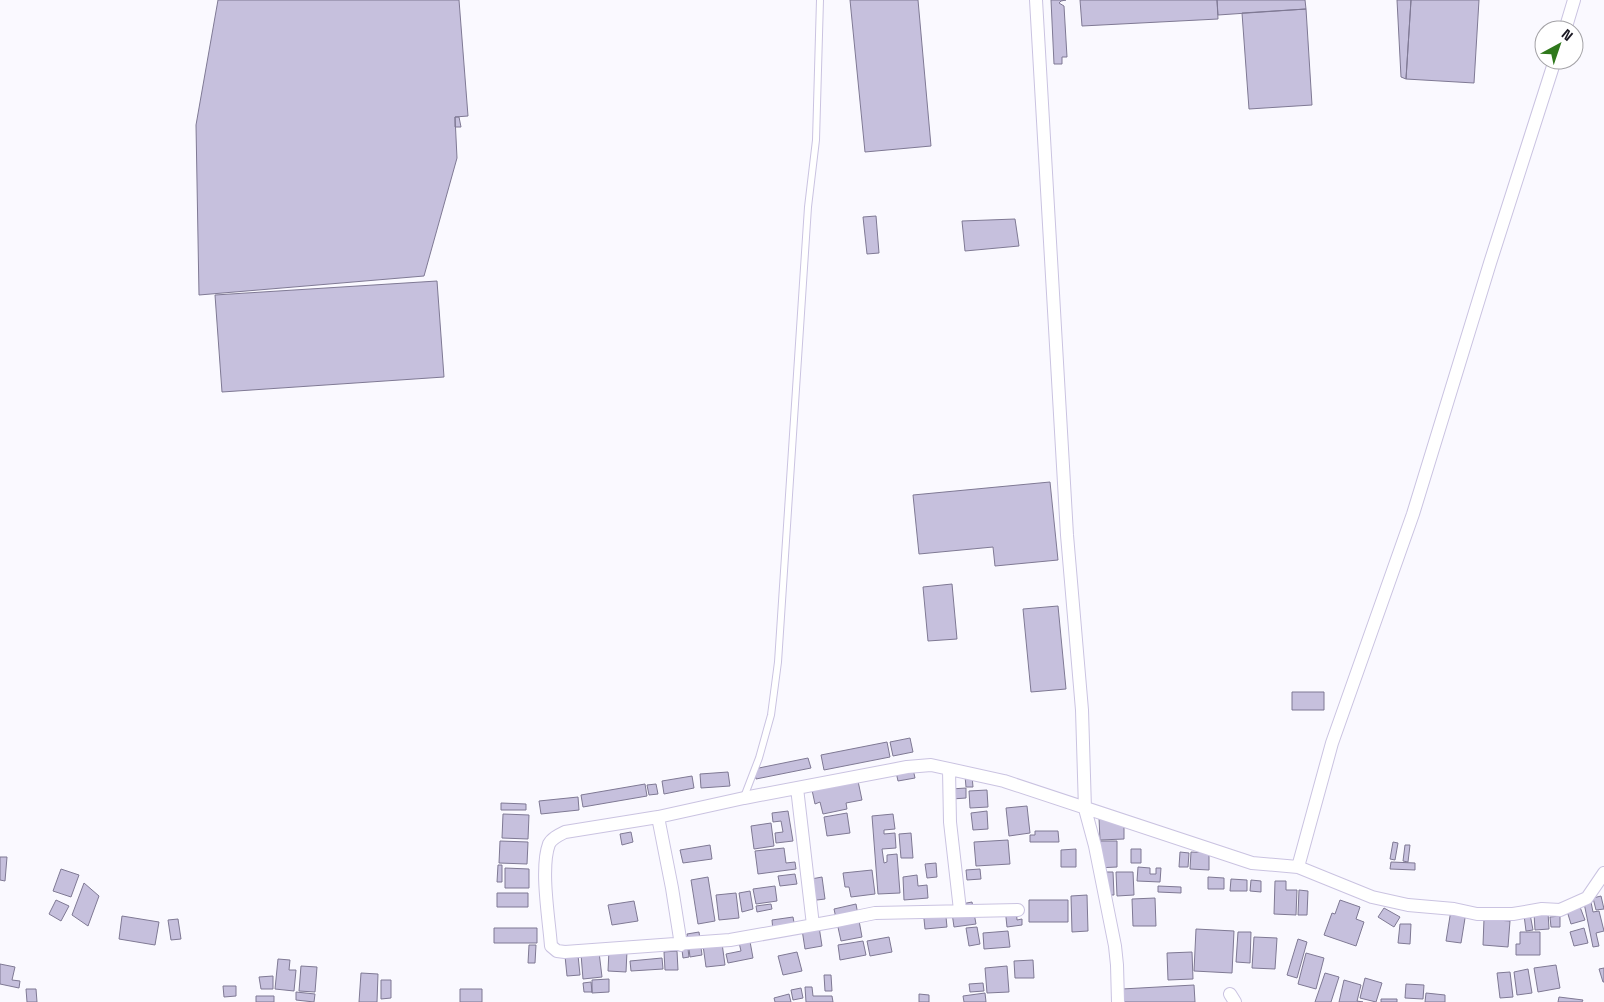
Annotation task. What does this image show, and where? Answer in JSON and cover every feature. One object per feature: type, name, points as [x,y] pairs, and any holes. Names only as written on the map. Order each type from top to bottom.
[{"type":"street","points":[[1036,0],[1067,536],[1082,710],[1085,809],[1095,846],[1115,946],[1118,1002]]},
{"type":"street","points":[[1568,20],[1574,0]]},
{"type":"street","points":[[1298,867],[1332,743],[1413,514],[1552,70]]},
{"type":"street","points":[[1018,910],[875,913],[730,940],[565,952],[557,951],[551,946],[544,874],[550,843],[555,837],[564,832],[658,818],[744,798],[907,767],[931,765],[1004,781],[1252,864],[1298,867],[1372,897],[1408,905],[1454,909],[1477,914],[1513,914],[1542,909],[1560,910],[1587,898],[1604,873]]},
{"type":"street","points":[[948,770],[950,822],[960,910]]},
{"type":"street","points":[[797,788],[813,925]]},
{"type":"street","points":[[658,818],[672,888],[680,944]]},
{"type":"lane","points":[[744,798],[759,758],[771,715],[778,662],[808,207],[816,140],[820,0]]},
{"type":"building","points":[[218,0],[459,0],[468,116],[455,117],[457,158],[424,276],[199,295],[196,125]]},
{"type":"building","points":[[850,0],[918,0],[931,146],[865,152]]},
{"type":"building","points":[[1051,0],[1066,0],[1059,3],[1064,6],[1067,57],[1062,57],[1062,64],[1054,64]]},
{"type":"building","points":[[1080,0],[1217,0],[1218,19],[1082,26]]},
{"type":"building","points":[[1217,0],[1305,0],[1306,9],[1218,15]]},
{"type":"building","points":[[1397,0],[1411,0],[1406,79],[1401,77]]},
{"type":"building","points":[[1411,0],[1479,0],[1474,83],[1406,79]]},
{"type":"building","points":[[1306,9],[1312,105],[1249,109],[1242,13]]},
{"type":"building","points":[[455,117],[459,117],[461,127],[455,127]]},
{"type":"building","points":[[876,216],[879,253],[867,254],[863,217]]},
{"type":"building","points":[[1015,219],[1019,246],[965,251],[962,221]]},
{"type":"building","points":[[437,281],[444,377],[222,392],[215,295]]},
{"type":"building","points":[[1050,482],[1058,560],[995,566],[993,547],[919,554],[913,495]]},
{"type":"building","points":[[952,584],[957,639],[928,641],[923,587]]},
{"type":"building","points":[[1058,606],[1066,689],[1031,692],[1023,609]]},
{"type":"building","points":[[1292,692],[1324,692],[1324,710],[1292,710]]},
{"type":"building","points":[[910,738],[913,752],[893,756],[890,742]]},
{"type":"building","points":[[887,742],[890,757],[824,770],[821,755]]},
{"type":"building","points":[[808,758],[811,768],[756,779],[754,769]]},
{"type":"building","points":[[913,769],[915,778],[898,781],[896,772]]},
{"type":"building","points":[[728,772],[730,786],[701,788],[700,774]]},
{"type":"building","points":[[692,776],[694,788],[664,794],[662,781]]},
{"type":"building","points":[[965,776],[972,776],[973,787],[966,787]]},
{"type":"building","points":[[858,781],[862,800],[846,803],[847,809],[823,814],[820,802],[815,804],[812,790]]},
{"type":"building","points":[[645,784],[647,796],[583,807],[581,795]]},
{"type":"building","points":[[656,784],[658,794],[649,795],[647,785]]},
{"type":"building","points":[[966,788],[966,798],[952,799],[951,789]]},
{"type":"building","points":[[987,790],[988,807],[970,808],[969,791]]},
{"type":"building","points":[[578,797],[579,810],[541,814],[539,801]]},
{"type":"building","points":[[501,803],[526,804],[526,810],[501,810]]},
{"type":"building","points":[[1027,806],[1030,833],[1009,836],[1006,808]]},
{"type":"building","points":[[788,811],[793,841],[776,843],[775,833],[783,832],[781,821],[773,822],[772,813]]},
{"type":"building","points":[[987,811],[988,829],[973,830],[971,813]]},
{"type":"building","points":[[847,813],[850,833],[827,836],[824,817]]},
{"type":"building","points":[[503,814],[529,815],[528,839],[502,838]]},
{"type":"building","points":[[893,814],[895,829],[884,830],[884,834],[895,833],[896,848],[882,849],[884,863],[887,862],[887,855],[897,854],[900,893],[878,894],[872,816]]},
{"type":"building","points":[[1124,817],[1124,839],[1100,840],[1099,818]]},
{"type":"building","points":[[771,823],[774,846],[754,849],[751,826]]},
{"type":"building","points":[[1035,831],[1058,831],[1059,842],[1030,842],[1030,835],[1035,835]]},
{"type":"building","points":[[631,832],[633,842],[622,845],[620,834]]},
{"type":"building","points":[[911,833],[913,858],[901,858],[899,834]]},
{"type":"building","points":[[1008,840],[1010,864],[976,866],[974,842]]},
{"type":"building","points":[[500,841],[528,842],[527,864],[499,863]]},
{"type":"building","points":[[1095,841],[1117,841],[1117,867],[1096,868]]},
{"type":"building","points":[[1393,842],[1398,843],[1395,860],[1390,859]]},
{"type":"building","points":[[710,845],[712,859],[683,863],[680,850]]},
{"type":"building","points":[[1405,845],[1410,845],[1408,862],[1403,861]]},
{"type":"building","points":[[784,848],[786,863],[795,862],[796,869],[758,874],[755,851]]},
{"type":"building","points":[[1076,849],[1076,867],[1061,867],[1061,850]]},
{"type":"building","points":[[1131,849],[1141,849],[1141,863],[1131,863]]},
{"type":"building","points":[[1180,852],[1189,853],[1188,867],[1179,867]]},
{"type":"building","points":[[1191,852],[1209,853],[1209,870],[1190,869]]},
{"type":"building","points":[[0,857],[7,857],[5,881],[0,880]]},
{"type":"building","points":[[1391,862],[1415,863],[1415,870],[1390,869]]},
{"type":"building","points":[[936,863],[937,877],[927,878],[925,864]]},
{"type":"building","points":[[498,865],[502,865],[502,882],[497,882]]},
{"type":"building","points":[[1138,867],[1150,868],[1150,874],[1156,874],[1156,868],[1161,868],[1160,882],[1137,881]]},
{"type":"building","points":[[505,868],[529,869],[529,888],[505,888]]},
{"type":"building","points":[[61,869],[79,875],[71,897],[53,891]]},
{"type":"building","points":[[980,869],[981,879],[967,880],[966,870]]},
{"type":"building","points":[[872,870],[875,894],[851,897],[849,887],[845,887],[843,873]]},
{"type":"building","points":[[1105,872],[1113,872],[1114,895],[1106,895]]},
{"type":"building","points":[[1116,872],[1133,872],[1134,895],[1117,896]]},
{"type":"building","points":[[795,874],[797,884],[780,886],[778,876]]},
{"type":"building","points":[[917,875],[918,886],[927,885],[928,898],[904,900],[903,877]]},
{"type":"building","points":[[708,877],[715,921],[698,924],[691,880]]},
{"type":"building","points":[[822,877],[825,899],[809,901],[806,880]]},
{"type":"building","points":[[1208,877],[1224,878],[1224,889],[1208,889]]},
{"type":"building","points":[[1231,879],[1247,880],[1247,891],[1230,891]]},
{"type":"building","points":[[1251,880],[1261,881],[1261,892],[1250,891]]},
{"type":"building","points":[[1275,881],[1286,881],[1286,890],[1297,890],[1296,915],[1274,914]]},
{"type":"building","points":[[84,883],[99,896],[88,926],[72,915]]},
{"type":"building","points":[[775,886],[777,901],[756,904],[753,889]]},
{"type":"building","points":[[1158,886],[1181,887],[1181,893],[1158,892]]},
{"type":"building","points":[[1299,890],[1308,891],[1307,915],[1298,915]]},
{"type":"building","points":[[750,891],[753,909],[742,912],[739,893]]},
{"type":"building","points":[[497,893],[528,893],[528,907],[497,907]]},
{"type":"building","points":[[736,893],[739,918],[719,920],[716,895]]},
{"type":"building","points":[[1087,895],[1088,931],[1072,932],[1071,896]]},
{"type":"building","points":[[1601,896],[1604,909],[1596,910],[1593,898]]},
{"type":"building","points":[[1155,898],[1156,926],[1133,926],[1132,899]]},
{"type":"building","points":[[56,900],[69,906],[61,921],[49,914]]},
{"type":"building","points":[[1029,900],[1068,900],[1068,922],[1029,922]]},
{"type":"building","points":[[1340,900],[1360,907],[1356,919],[1364,922],[1356,946],[1324,935],[1332,913],[1335,914]]},
{"type":"building","points":[[634,901],[638,921],[612,925],[608,905]]},
{"type":"building","points":[[972,902],[976,924],[954,927],[951,906]]},
{"type":"building","points":[[1591,902],[1593,912],[1599,911],[1604,931],[1596,933],[1599,946],[1593,947],[1584,903]]},
{"type":"building","points":[[771,904],[772,909],[757,912],[756,906]]},
{"type":"building","points":[[856,904],[862,937],[841,941],[834,909]]},
{"type":"building","points":[[1016,906],[1017,920],[1022,919],[1022,925],[1007,927],[1005,908]]},
{"type":"building","points":[[945,907],[947,927],[925,929],[923,909]]},
{"type":"building","points":[[1580,907],[1585,920],[1571,924],[1567,911]]},
{"type":"building","points":[[1384,908],[1400,917],[1394,927],[1378,917]]},
{"type":"building","points":[[1451,910],[1466,912],[1461,943],[1446,941]]},
{"type":"building","points":[[1548,912],[1549,929],[1535,930],[1534,913]]},
{"type":"building","points":[[1530,914],[1533,930],[1526,931],[1524,915]]},
{"type":"building","points":[[122,916],[159,922],[155,945],[119,939]]},
{"type":"building","points":[[1560,916],[1560,927],[1551,927],[1550,917]]},
{"type":"building","points":[[793,917],[795,928],[773,931],[772,920]]},
{"type":"building","points":[[178,919],[181,939],[171,940],[168,920]]},
{"type":"building","points":[[1484,919],[1510,921],[1508,947],[1483,945]]},
{"type":"building","points":[[818,920],[822,946],[805,949],[801,923]]},
{"type":"building","points":[[1400,924],[1411,924],[1410,944],[1398,943]]},
{"type":"building","points":[[977,927],[980,944],[969,946],[966,928]]},
{"type":"building","points":[[494,928],[537,928],[537,943],[494,943]]},
{"type":"building","points":[[1584,928],[1588,943],[1574,946],[1570,932]]},
{"type":"building","points":[[1196,929],[1234,931],[1232,973],[1194,971]]},
{"type":"building","points":[[1008,931],[1010,947],[984,949],[983,933]]},
{"type":"building","points":[[699,932],[702,955],[690,957],[687,934]]},
{"type":"building","points":[[1238,932],[1251,932],[1250,963],[1236,962]]},
{"type":"building","points":[[1520,932],[1540,932],[1540,955],[1516,955],[1516,944],[1520,944]]},
{"type":"building","points":[[721,936],[725,965],[706,967],[702,938]]},
{"type":"building","points":[[749,936],[753,958],[728,963],[726,954],[741,951],[738,938]]},
{"type":"building","points":[[889,937],[892,952],[870,956],[867,941]]},
{"type":"building","points":[[1254,937],[1277,938],[1275,969],[1252,968]]},
{"type":"building","points":[[1298,939],[1307,942],[1297,978],[1287,975]]},
{"type":"building","points":[[863,941],[866,955],[840,960],[838,945]]},
{"type":"building","points":[[529,945],[536,945],[535,963],[528,963]]},
{"type":"building","points":[[688,949],[689,957],[683,958],[682,950]]},
{"type":"building","points":[[609,950],[627,951],[626,972],[608,971]]},
{"type":"building","points":[[677,951],[678,970],[665,970],[664,952]]},
{"type":"building","points":[[599,952],[602,977],[583,979],[581,954]]},
{"type":"building","points":[[797,952],[802,971],[783,975],[778,956]]},
{"type":"building","points":[[1192,952],[1193,979],[1168,980],[1167,953]]},
{"type":"building","points":[[1306,953],[1324,958],[1316,989],[1298,984]]},
{"type":"building","points":[[578,955],[580,975],[567,976],[565,956]]},
{"type":"building","points":[[662,958],[663,969],[631,971],[630,961]]},
{"type":"building","points":[[278,959],[290,960],[289,970],[296,970],[294,991],[275,989]]},
{"type":"building","points":[[1033,960],[1034,978],[1015,978],[1014,961]]},
{"type":"building","points":[[0,964],[15,967],[12,980],[20,981],[19,988],[0,984]]},
{"type":"building","points":[[1556,965],[1560,988],[1538,992],[1534,968]]},
{"type":"building","points":[[301,966],[317,967],[315,992],[299,991]]},
{"type":"building","points":[[1007,966],[1009,992],[987,993],[985,968]]},
{"type":"building","points":[[1604,968],[1604,982],[1603,982],[1599,969]]},
{"type":"building","points":[[1528,969],[1532,993],[1517,995],[1514,972]]},
{"type":"building","points":[[1510,972],[1513,997],[1500,998],[1497,973]]},
{"type":"building","points":[[361,973],[378,974],[377,1002],[359,1002]]},
{"type":"building","points":[[1325,973],[1339,977],[1331,1002],[1315,1002]]},
{"type":"building","points":[[824,975],[831,975],[832,991],[825,991]]},
{"type":"building","points":[[273,976],[273,989],[261,989],[259,977]]},
{"type":"building","points":[[1365,978],[1382,983],[1376,1002],[1360,998]]},
{"type":"building","points":[[609,979],[609,992],[592,993],[592,980]]},
{"type":"building","points":[[381,980],[391,980],[391,998],[381,999]]},
{"type":"building","points":[[1344,980],[1361,985],[1357,1001],[1363,1002],[1339,1002]]},
{"type":"building","points":[[591,982],[592,992],[584,992],[583,983]]},
{"type":"building","points":[[983,983],[984,991],[970,992],[969,984]]},
{"type":"building","points":[[1406,984],[1424,985],[1423,999],[1405,998]]},
{"type":"building","points":[[1194,985],[1195,1002],[1122,1002],[1122,989]]},
{"type":"building","points":[[223,986],[236,986],[236,996],[224,997]]},
{"type":"building","points":[[805,987],[812,987],[813,996],[832,996],[833,1002],[806,1002]]},
{"type":"building","points":[[801,988],[803,998],[793,1000],[791,990]]},
{"type":"building","points":[[26,989],[36,989],[37,1002],[27,1002]]},
{"type":"building","points":[[460,989],[482,989],[482,1002],[460,1002]]},
{"type":"building","points":[[296,992],[315,994],[314,1002],[296,1000]]},
{"type":"building","points":[[985,993],[986,1002],[964,1002],[963,996]]},
{"type":"building","points":[[1426,993],[1445,995],[1445,1002],[1425,1002]]},
{"type":"building","points":[[789,994],[791,1002],[775,1002],[774,998]]},
{"type":"building","points":[[919,994],[929,995],[929,1002],[919,1002]]},
{"type":"building","points":[[256,996],[274,996],[274,1002],[256,1002]]},
{"type":"building","points":[[1559,997],[1583,1000],[1582,1002],[1558,1002]]},
{"type":"building","points":[[1381,999],[1397,999],[1397,1002],[1381,1002]]}]
